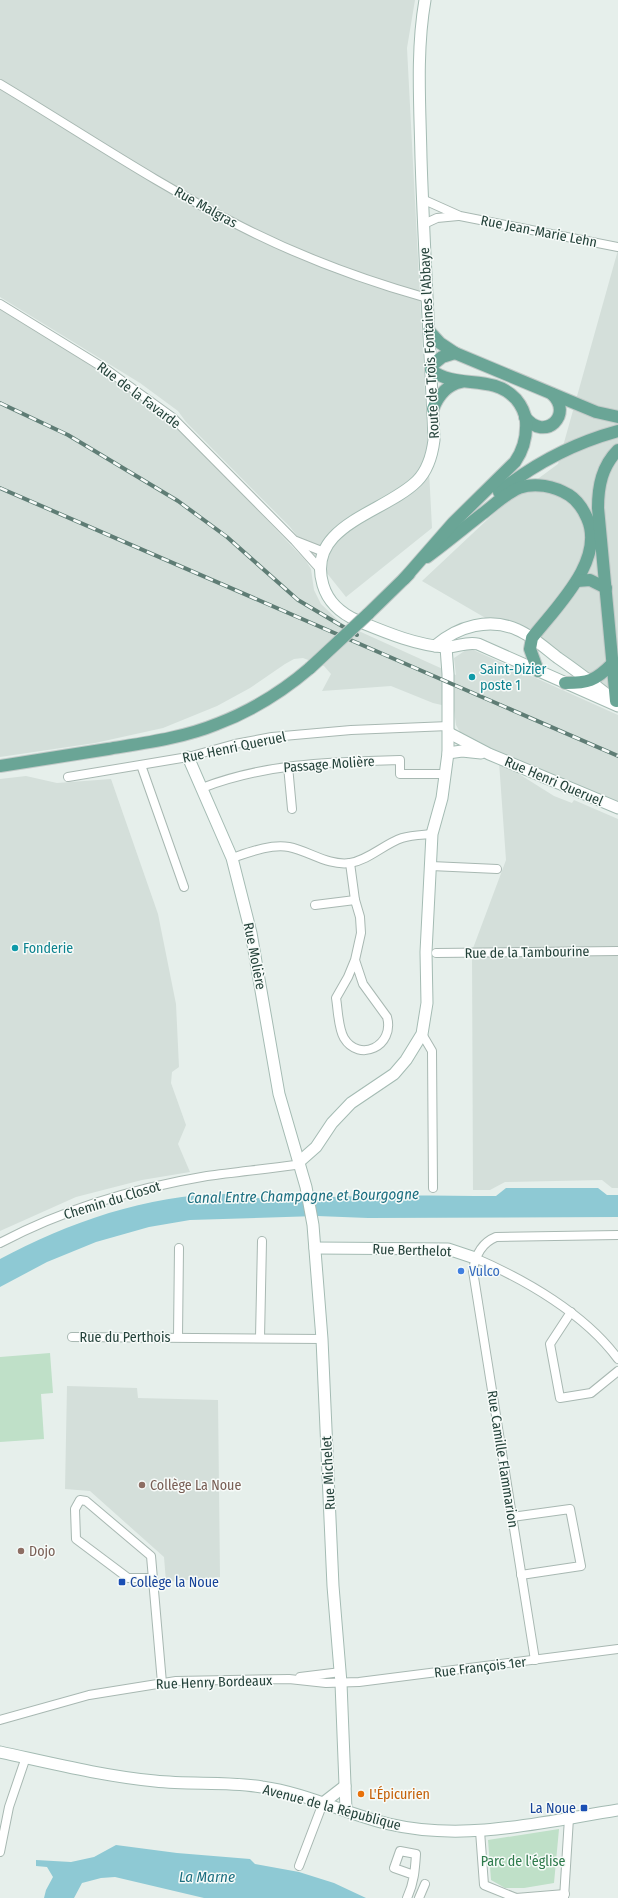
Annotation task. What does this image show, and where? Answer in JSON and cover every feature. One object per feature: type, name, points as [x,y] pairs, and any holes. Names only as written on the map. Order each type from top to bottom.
[{"type":"main road","name":"Route de Trois Fontaines l'Abbaye","points":[[425,0],[421,51],[420,104],[422,199],[433,409],[433,453],[430,463],[418,480],[402,493],[343,529],[328,544],[324,552],[320,569],[324,590],[329,599],[345,614],[395,635],[441,646]]},
{"type":"main road","points":[[429,332],[440,343],[456,353],[596,412],[618,417]]},
{"type":"main road","points":[[456,353],[442,357],[431,368],[444,378],[462,381],[486,382],[509,392],[519,402],[526,417],[536,427],[543,428],[555,422],[559,416],[560,405],[552,394]]},
{"type":"main road","points":[[433,409],[436,401],[446,390],[462,381]]},
{"type":"main road","points":[[404,579],[453,523],[515,462],[525,443],[526,417]]},
{"type":"main road","points":[[0,766],[128,746],[194,732],[216,725],[253,707],[276,694],[310,668],[476,511],[510,483],[542,462],[570,448],[618,431]]},
{"type":"main road","points":[[617,703],[612,664],[598,492],[606,467],[618,450]]},
{"type":"main road","points":[[427,557],[506,495],[521,488],[543,486],[558,490],[571,496],[581,508],[589,522],[591,530],[591,548],[587,564],[577,581],[532,638],[530,649],[538,671]]},
{"type":"main road","points":[[577,581],[590,580],[606,588]]},
{"type":"main road","points":[[441,646],[456,632],[471,626],[488,623],[508,626],[532,638],[617,703]]},
{"type":"main road","points":[[441,646],[472,643],[565,683],[617,703]]},
{"type":"main road","points":[[300,1162],[316,1147],[332,1123],[351,1103],[394,1074],[406,1060],[422,1034],[428,1003],[426,952],[432,834],[446,774],[448,753],[449,730],[441,646]]},
{"type":"main road","points":[[565,683],[590,681],[602,674],[612,664]]},
{"type":"main road","name":"Rue Henri Queruel","points":[[449,730],[489,754],[618,808]]},
{"type":"main road","name":"Rue Henri Queruel","points":[[448,753],[462,751],[489,754]]},
{"type":"main road","name":"Rue Molière","points":[[188,757],[232,858],[251,933],[279,1094],[300,1162]]},
{"type":"main road","name":"Rue Michelet","points":[[300,1162],[313,1225],[322,1339],[333,1586],[341,1678],[346,1810]]},
{"type":"main road","name":"Rue Berthelot","points":[[314,1248],[448,1249],[475,1258]]},
{"type":"main road","name":"Avenue de la République","points":[[0,1752],[124,1778],[170,1782],[261,1786],[281,1790],[389,1824],[432,1831],[480,1831],[618,1810]]},
{"type":"main road","points":[[323,1803],[345,1786]]},
{"type":"street","name":"Rue Malgras","points":[[0,84],[194,202],[242,227],[291,250],[344,272],[427,298]]},
{"type":"street","name":"Rue Jean-Marie Lehn","points":[[422,199],[460,216],[618,247]]},
{"type":"street","name":"Rue Jean-Marie Lehn","points":[[424,224],[437,218],[460,216]]},
{"type":"street","name":"Rue de la Favarde","points":[[0,304],[107,370],[163,410],[188,432],[295,541],[320,569]]},
{"type":"street","name":"Rue de la Favarde","points":[[295,541],[324,552]]},
{"type":"street","name":"Rue Henri Queruel","points":[[68,777],[188,757],[235,744],[272,737],[351,730],[449,730]]},
{"type":"street","name":"Passage Molière","points":[[202,788],[230,777],[288,766],[400,760],[400,774],[446,774]]},
{"type":"street","points":[[141,765],[184,888]]},
{"type":"street","points":[[288,766],[292,809]]},
{"type":"street","points":[[232,858],[254,851],[288,847],[324,860],[350,863],[364,859],[401,838],[412,835],[432,834]]},
{"type":"street","points":[[350,863],[355,900],[360,917],[361,933],[355,960],[336,998],[343,1037],[354,1048],[366,1050],[380,1045],[385,1039],[388,1022],[387,1017],[363,984],[355,960]]},
{"type":"street","points":[[430,866],[496,869]]},
{"type":"street","points":[[315,905],[355,900]]},
{"type":"street","name":"Rue de la Tambourine","points":[[436,953],[618,951]]},
{"type":"street","points":[[422,1034],[432,1051],[433,1188]]},
{"type":"street","name":"Chemin du Closot","points":[[0,1243],[33,1226],[115,1198],[174,1182],[295,1165],[300,1162]]},
{"type":"street","points":[[618,1235],[496,1237],[488,1240],[475,1258],[501,1269],[571,1312],[590,1327],[618,1359]]},
{"type":"street","points":[[260,1338],[262,1241]]},
{"type":"street","name":"Rue du Perthois","points":[[178,1338],[179,1248]]},
{"type":"street","name":"Rue Camille Flammarion","points":[[475,1258],[473,1272],[535,1660]]},
{"type":"street","points":[[571,1312],[550,1344],[560,1398],[591,1393],[618,1371]]},
{"type":"street","name":"Rue du Perthois","points":[[72,1337],[322,1339]]},
{"type":"street","points":[[151,1578],[128,1578],[76,1539],[76,1505],[80,1500],[86,1501],[151,1556],[151,1578],[162,1683]]},
{"type":"street","points":[[512,1517],[570,1509],[581,1566],[521,1575]]},
{"type":"street","name":"Rue François 1er","points":[[341,1678],[535,1660],[618,1649]]},
{"type":"street","name":"Rue Henry Bordeaux","points":[[0,1720],[89,1695],[162,1683],[190,1680],[289,1679],[326,1683],[341,1678]]},
{"type":"street","points":[[0,1852],[9,1807],[26,1757]]},
{"type":"street","points":[[299,1866],[323,1803]]},
{"type":"street","points":[[480,1831],[484,1885],[516,1898],[565,1896],[569,1818]]},
{"type":"street","points":[[407,1898],[413,1884],[414,1875]]},
{"type":"street","points":[[419,1898],[425,1884]]},
{"type":"shaded area","points":[[0,0],[415,0],[407,48],[432,528],[346,597],[290,527],[186,422],[178,411],[140,383],[0,297]]},
{"type":"shaded area","points":[[618,250],[618,695],[422,581],[505,503],[558,464]]},
{"type":"shaded area","points":[[0,309],[98,369],[161,414],[185,434],[306,561],[311,569],[314,590],[321,604],[341,623],[456,675],[454,658],[469,648],[618,715],[618,804],[467,738],[460,732],[456,725],[454,710],[446,706],[433,703],[391,686],[322,691],[331,674],[324,666],[303,658],[294,659],[285,664],[250,688],[217,706],[163,728],[95,743],[0,757]]},
{"type":"shaded area","points":[[499,762],[518,769],[519,774],[554,796],[572,803],[574,800],[618,819],[618,1188],[612,1188],[602,1180],[505,1182],[490,1190],[473,1190],[472,951],[506,860]]},
{"type":"shaded area","points":[[26,776],[57,783],[111,779],[158,914],[176,1004],[179,1067],[172,1072],[171,1083],[186,1125],[178,1144],[190,1172],[142,1180],[76,1197],[0,1231],[0,779]]},
{"type":"shaded area","name":"Collège La Noue","points":[[67,1386],[137,1388],[138,1398],[218,1400],[220,1577],[166,1582],[164,1557],[90,1491],[65,1489]]},
{"type":"green space","points":[[50,1353],[53,1393],[41,1394],[44,1439],[0,1442],[0,1357]]},
{"type":"green space","name":"Parc de l'église","points":[[559,1829],[554,1883],[524,1888],[505,1888],[491,1880],[488,1840]]},
{"type":"water","points":[[506,1188],[598,1188],[607,1195],[618,1195],[618,1217],[368,1218],[317,1216],[190,1220],[149,1227],[96,1242],[47,1262],[0,1287],[0,1259],[54,1233],[83,1222],[143,1204],[173,1198],[233,1194],[270,1199],[343,1196],[496,1196]]},
{"type":"water","name":"La Marne","points":[[116,1845],[177,1853],[250,1859],[255,1864],[299,1872],[334,1883],[366,1898],[204,1898],[115,1877],[101,1878],[82,1883],[74,1898],[44,1898],[46,1890],[53,1877],[47,1867],[36,1866],[36,1860],[71,1862],[94,1857]]},
{"type":"railway","points":[[0,403],[68,435],[178,501],[227,537],[298,600],[357,635]]},
{"type":"railway","points":[[0,488],[618,756]]},
{"type":"place","name":"Saint-Dizier poste 1","points":[[472,677]]},
{"type":"place","name":"Fonderie","points":[[15,948]]},
{"type":"place","name":"Vulco","points":[[461,1271]]},
{"type":"place","name":"Collège La Noue","points":[[142,1485]]},
{"type":"place","name":"Dojo","points":[[21,1551]]},
{"type":"place","name":"Collège la Noue","points":[[122,1582]]},
{"type":"place","name":"L'Épicurien","points":[[361,1794]]},
{"type":"place","name":"La Noue","points":[[584,1808]]},
{"type":"water label","name":"Canal Entre Champagne et Bourgogne","points":[[303,1196]]}]
